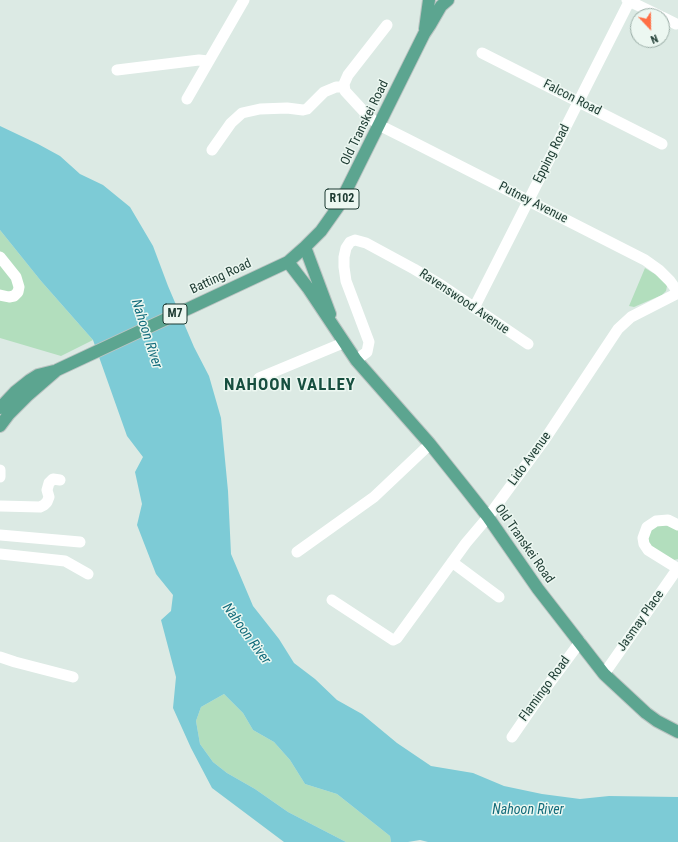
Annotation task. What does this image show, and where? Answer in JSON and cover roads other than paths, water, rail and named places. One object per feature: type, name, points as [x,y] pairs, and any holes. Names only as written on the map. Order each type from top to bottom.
[{"type":"main road","points":[[424,34],[429,0]]},
{"type":"main road","name":"Old Transkei Road","points":[[443,2],[424,34],[338,207],[321,231],[288,262],[308,288],[343,343],[356,360],[430,444],[488,517],[534,583],[604,674],[646,713],[657,721],[678,732]]},
{"type":"main road","name":"Old Transkei Road","points":[[305,247],[336,331]]},
{"type":"main road","name":"Batting Road","points":[[0,408],[15,392],[38,375],[57,370],[268,270],[288,262]]},
{"type":"main road","name":"Batting Road","points":[[0,426],[9,414],[27,396],[57,370]]},
{"type":"street","points":[[187,99],[244,0]]},
{"type":"street","points":[[629,0],[645,8]]},
{"type":"street","name":"Epping Road","points":[[474,308],[629,0]]},
{"type":"street","points":[[670,21],[676,24]]},
{"type":"street","points":[[212,150],[231,123],[242,113],[260,109],[307,109],[324,92],[336,87],[344,87],[345,80],[348,75],[386,25]]},
{"type":"street","name":"Falcon Road","points":[[482,53],[662,144]]},
{"type":"street","points":[[117,70],[198,60],[208,61]]},
{"type":"street","name":"Putney Avenue","points":[[344,87],[345,91],[353,101],[368,116],[380,125],[645,260],[659,270],[678,292]]},
{"type":"street","name":"Ravenswood Avenue","points":[[356,360],[366,352],[369,342],[346,281],[344,257],[346,248],[352,240],[358,240],[441,285],[528,344]]},
{"type":"street","points":[[0,257],[16,277],[19,287],[18,292],[14,296],[9,297],[0,295]]},
{"type":"street","name":"Lido Avenue","points":[[332,600],[395,640],[452,562],[488,517],[545,438],[618,329],[631,317],[678,292]]},
{"type":"street","points":[[259,378],[343,343]]},
{"type":"street","points":[[297,552],[374,497],[430,444]]},
{"type":"street","points":[[0,470],[0,477]]},
{"type":"street","points":[[0,506],[40,507],[47,502],[49,497],[47,490],[49,483],[52,479],[60,480]]},
{"type":"street","name":"Jasmay Place","points":[[604,674],[678,568],[648,550],[644,544],[644,530],[656,521],[668,520],[678,525]]},
{"type":"street","points":[[0,535],[80,542]]},
{"type":"street","points":[[0,554],[65,561],[88,574]]},
{"type":"street","points":[[452,562],[499,597]]},
{"type":"street","name":"Flamingo Road","points":[[512,736],[580,642]]},
{"type":"street","points":[[0,657],[73,677]]},
{"type":"water","name":"Nahoon River","points":[[0,126],[60,156],[80,174],[103,185],[130,207],[153,246],[194,347],[209,376],[221,418],[228,491],[231,554],[253,606],[279,639],[294,663],[315,679],[337,700],[362,714],[397,743],[431,766],[473,773],[504,786],[542,794],[580,799],[609,796],[678,797],[678,842],[428,842],[420,840],[391,842],[390,836],[337,794],[305,784],[290,760],[274,742],[253,730],[243,713],[224,694],[201,707],[196,721],[200,744],[213,762],[227,773],[255,789],[288,812],[346,842],[284,842],[212,788],[191,748],[173,708],[176,677],[161,620],[171,611],[173,595],[156,574],[137,525],[142,504],[135,472],[143,457],[127,436],[93,340],[41,281],[0,230]]},
{"type":"district","name":"NAHOON VALLEY","points":[[290,386]]}]
